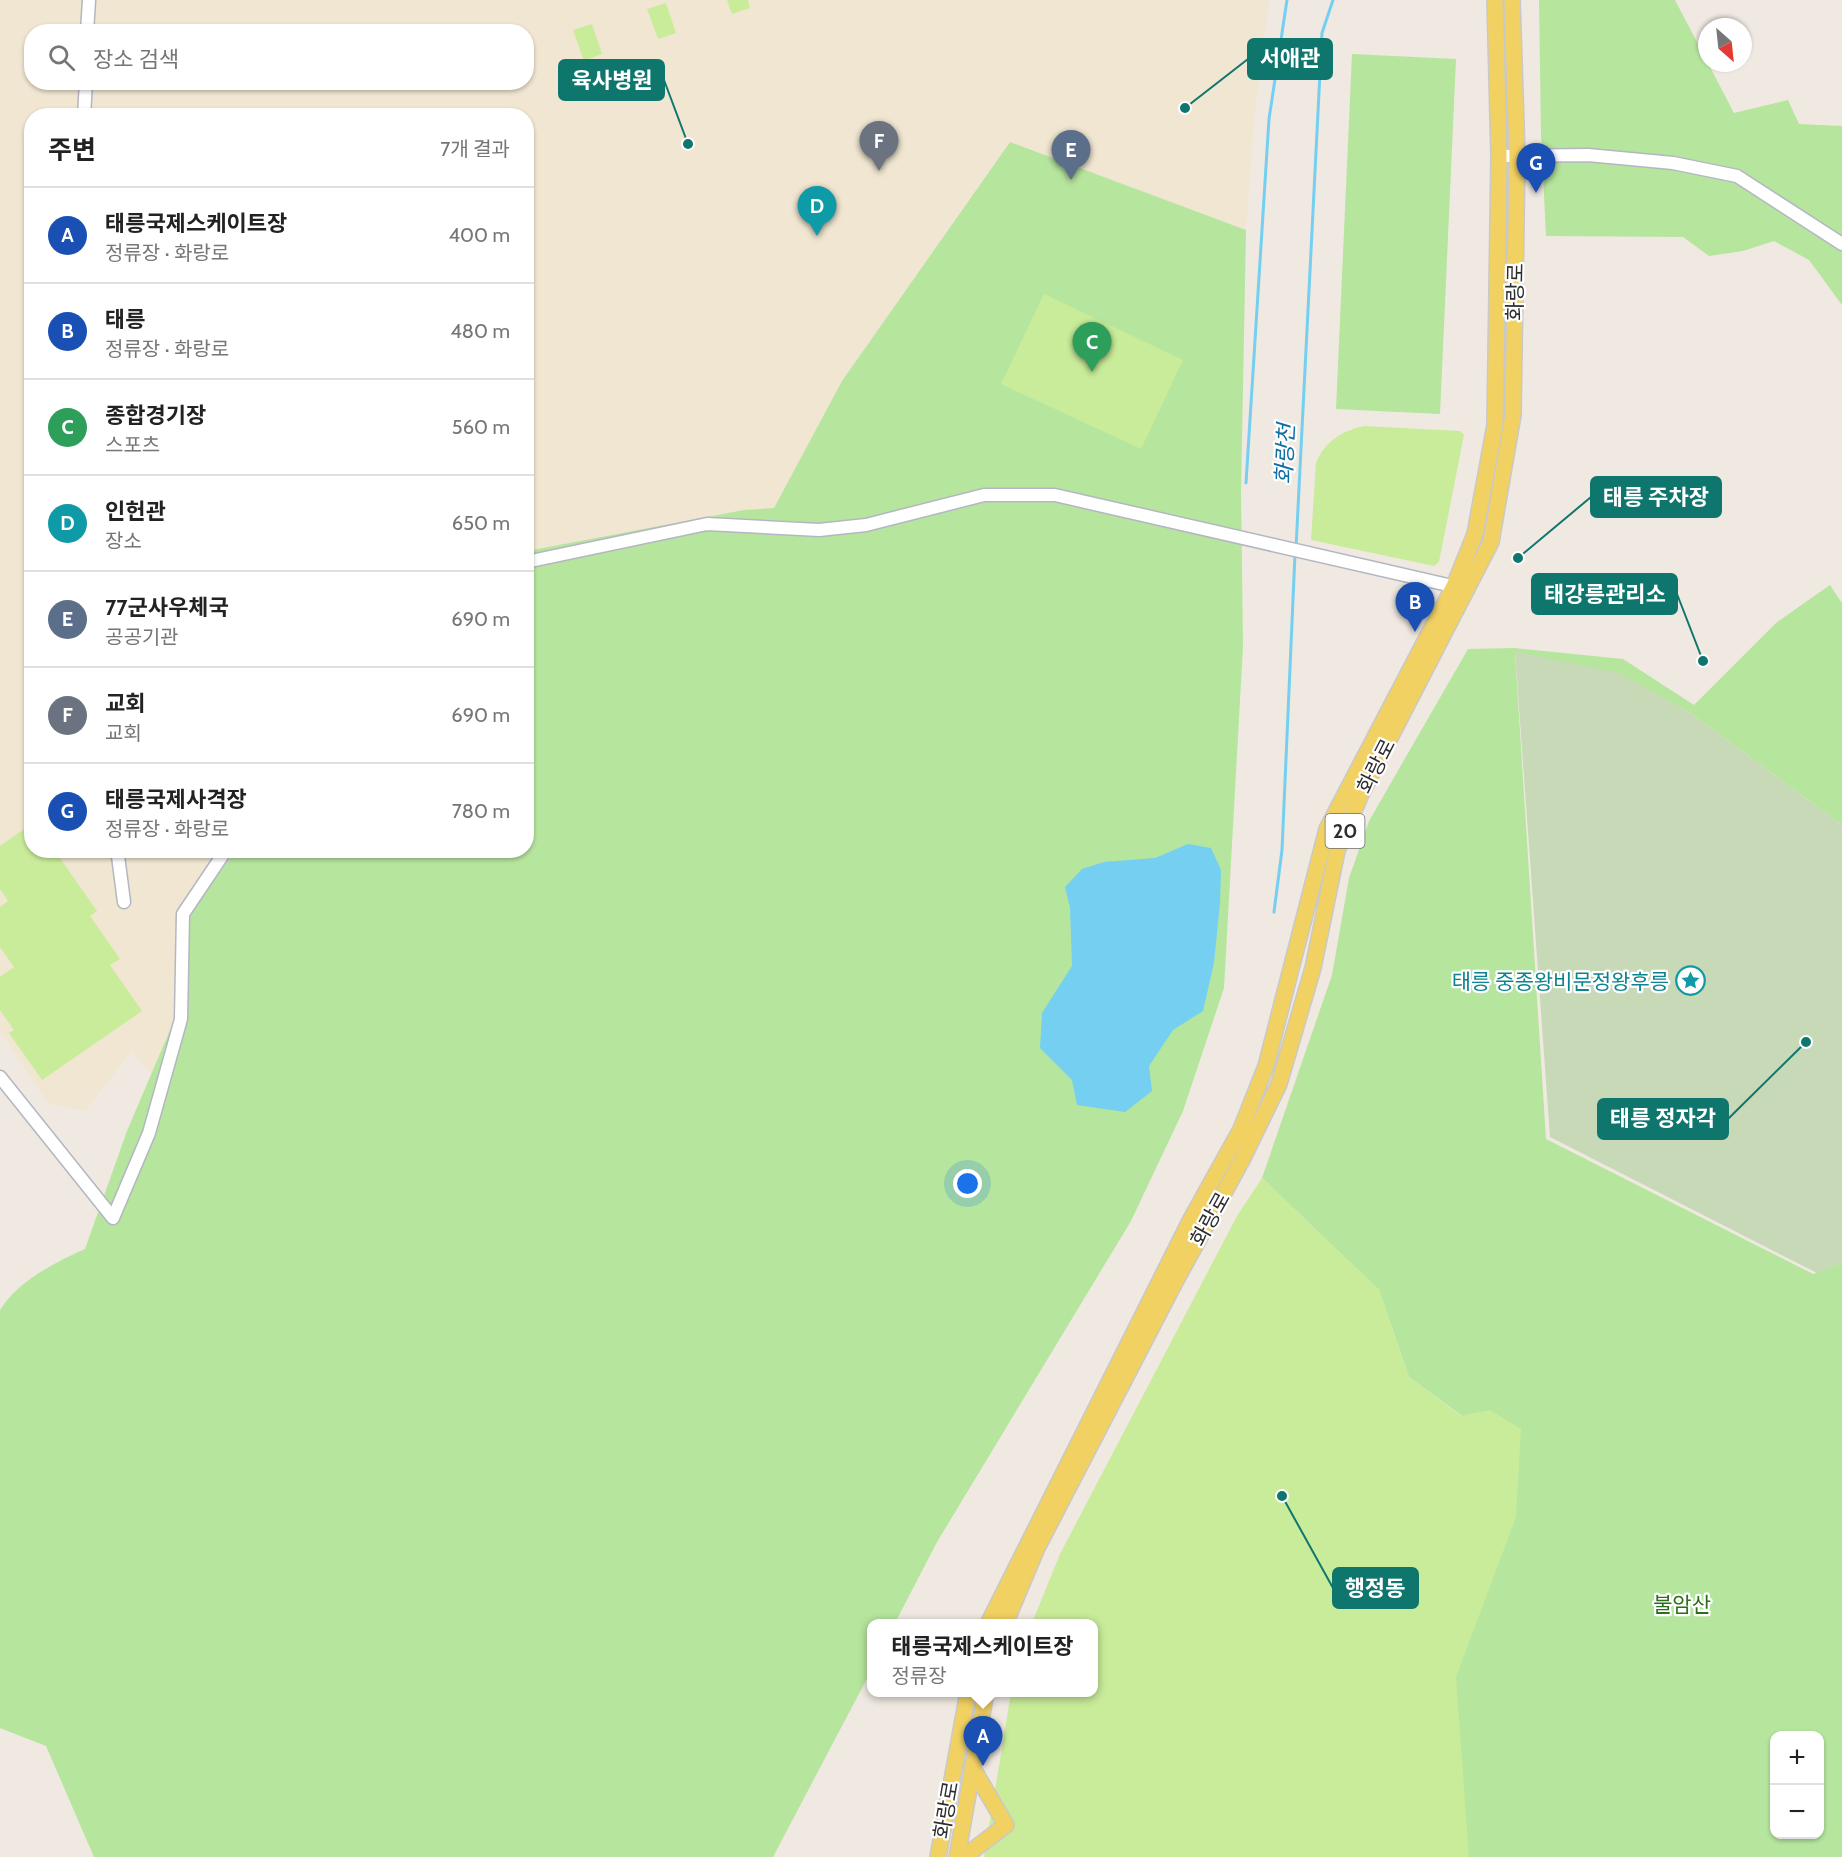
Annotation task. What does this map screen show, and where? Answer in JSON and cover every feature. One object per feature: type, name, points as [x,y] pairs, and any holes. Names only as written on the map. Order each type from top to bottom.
[{"type":"main road","name":"화랑로","points":[[1007,1619],[1037,1548],[1174,1284],[1242,1160],[1279,1084],[1313,968],[1336,851],[1361,794],[1461,588],[1475,534],[1495,425],[1499,156],[1495,0]]},
{"type":"main road","name":"화랑로","points":[[990,1619],[1191,1219],[1241,1129],[1266,1066],[1327,829],[1461,588],[1491,542],[1513,415],[1517,156],[1512,0]]},
{"type":"main road","name":"화랑로","points":[[957,1857],[985,1697]]},
{"type":"main road","name":"화랑로","points":[[938,1857],[966,1700]]},
{"type":"main road","points":[[964,1857],[1006,1825],[972,1769],[963,1777],[958,1772],[967,1718],[966,1700]]},
{"type":"street","points":[[88,24],[89,0]]},
{"type":"street","points":[[84,108],[86,90]]},
{"type":"street","points":[[1499,156],[1599,156],[1673,164],[1737,176],[1842,244]]},
{"type":"street","points":[[534,560],[707,524],[819,530],[866,525],[984,495],[1055,495],[1461,588]]},
{"type":"street","points":[[118,858],[124,902]]},
{"type":"street","points":[[0,1077],[113,1218],[148,1134],[181,1019],[183,914],[221,858]]},
{"type":"shaded area","points":[[0,0],[1269,0],[1254,120],[1246,230],[1009,142],[842,381],[774,508],[744,510],[534,550],[534,108],[24,108],[24,858],[231,858],[189,912],[188,988],[152,1074],[131,1052],[85,1111],[49,1104],[0,1032]]},
{"type":"green space","points":[[727,0],[748,0],[750,8],[732,14]]},
{"type":"green space","points":[[1539,0],[1675,0],[1698,44],[1698,72],[1713,72],[1734,113],[1788,100],[1799,124],[1842,126],[1842,305],[1809,260],[1774,241],[1743,251],[1709,256],[1683,237],[1546,236],[1541,134]]},
{"type":"green space","points":[[666,3],[676,33],[658,39],[647,9]]},
{"type":"green space","points":[[592,24],[602,54],[584,61],[573,30]]},
{"type":"green space","points":[[1352,54],[1456,59],[1440,414],[1336,409]]},
{"type":"green space","points":[[1010,142],[1246,230],[1241,492],[1243,646],[1224,988],[1183,1111],[1131,1221],[937,1542],[897,1619],[867,1619],[867,1678],[773,1857],[94,1857],[46,1746],[0,1728],[0,1310],[17,1290],[38,1274],[85,1249],[127,1131],[188,988],[189,912],[231,858],[534,858],[534,550],[744,510],[774,508],[842,381]]},
{"type":"green space","points":[[1044,294],[1183,360],[1141,449],[1001,384]]},
{"type":"green space","points":[[1364,426],[1460,431],[1464,435],[1439,562],[1434,566],[1311,540],[1316,463],[1324,449],[1335,438]]},
{"type":"green space","name":"불암산","points":[[1830,585],[1842,603],[1842,825],[1692,714],[1619,674],[1515,653],[1546,1139],[1813,1274],[1842,1262],[1842,1857],[1465,1857],[1411,1807],[1490,1411],[1462,1416],[1409,1377],[1379,1290],[1262,1178],[1332,975],[1349,878],[1369,821],[1468,649],[1514,648],[1623,659],[1694,705],[1776,623]]},
{"type":"green space","name":"태릉 중종왕비문정왕후릉","points":[[1515,652],[1619,673],[1692,714],[1842,825],[1842,1262],[1817,1273],[1550,1137]]},
{"type":"green space","points":[[24,829],[24,858],[60,858],[97,911],[90,916],[120,959],[110,965],[142,1011],[42,1080],[9,1033],[14,1030],[0,1010],[0,977],[14,967],[0,947],[0,907],[8,901],[0,889],[0,846]]},
{"type":"green space","points":[[1262,1178],[1379,1290],[1409,1377],[1461,1416],[1490,1410],[1521,1429],[1516,1517],[1456,1677],[1469,1857],[984,1857],[1010,1697],[1098,1697],[1098,1619],[1034,1619],[1060,1554],[1237,1216]]},
{"type":"water","points":[[1188,844],[1211,848],[1221,870],[1214,963],[1203,1011],[1173,1030],[1149,1066],[1152,1091],[1125,1112],[1077,1105],[1072,1080],[1040,1048],[1042,1013],[1072,966],[1070,908],[1065,887],[1082,869],[1104,862],[1155,858]]},
{"type":"waterway","points":[[1246,483],[1269,119],[1287,0]]},
{"type":"waterway","name":"화랑천","points":[[1296,548],[1322,33],[1333,0]]},
{"type":"waterway","name":"화랑천","points":[[1274,912],[1282,850],[1295,554]]},
{"type":"place","name":"서애관","points":[[1185,108]]},
{"type":"place","name":"육사병원","points":[[688,144]]},
{"type":"place","name":"교회","points":[[879,171]]},
{"type":"place","name":"77군사우체국","points":[[1071,180]]},
{"type":"place","name":"태릉국제사격장","points":[[1536,193]]},
{"type":"place","name":"인헌관","points":[[817,236]]},
{"type":"place","name":"종합경기장","points":[[1092,372]]},
{"type":"place","name":"태릉 주차장","points":[[1518,558]]},
{"type":"place","name":"태릉","points":[[1415,632]]},
{"type":"place","name":"태강릉관리소","points":[[1703,661]]},
{"type":"place","name":"태릉 중종왕비문정왕후릉","points":[[1690,981]]},
{"type":"place","name":"태릉 정자각","points":[[1806,1042]]},
{"type":"place","name":"행정동","points":[[1282,1496]]},
{"type":"place","name":"태릉국제스케이트장","points":[[983,1766]]}]
